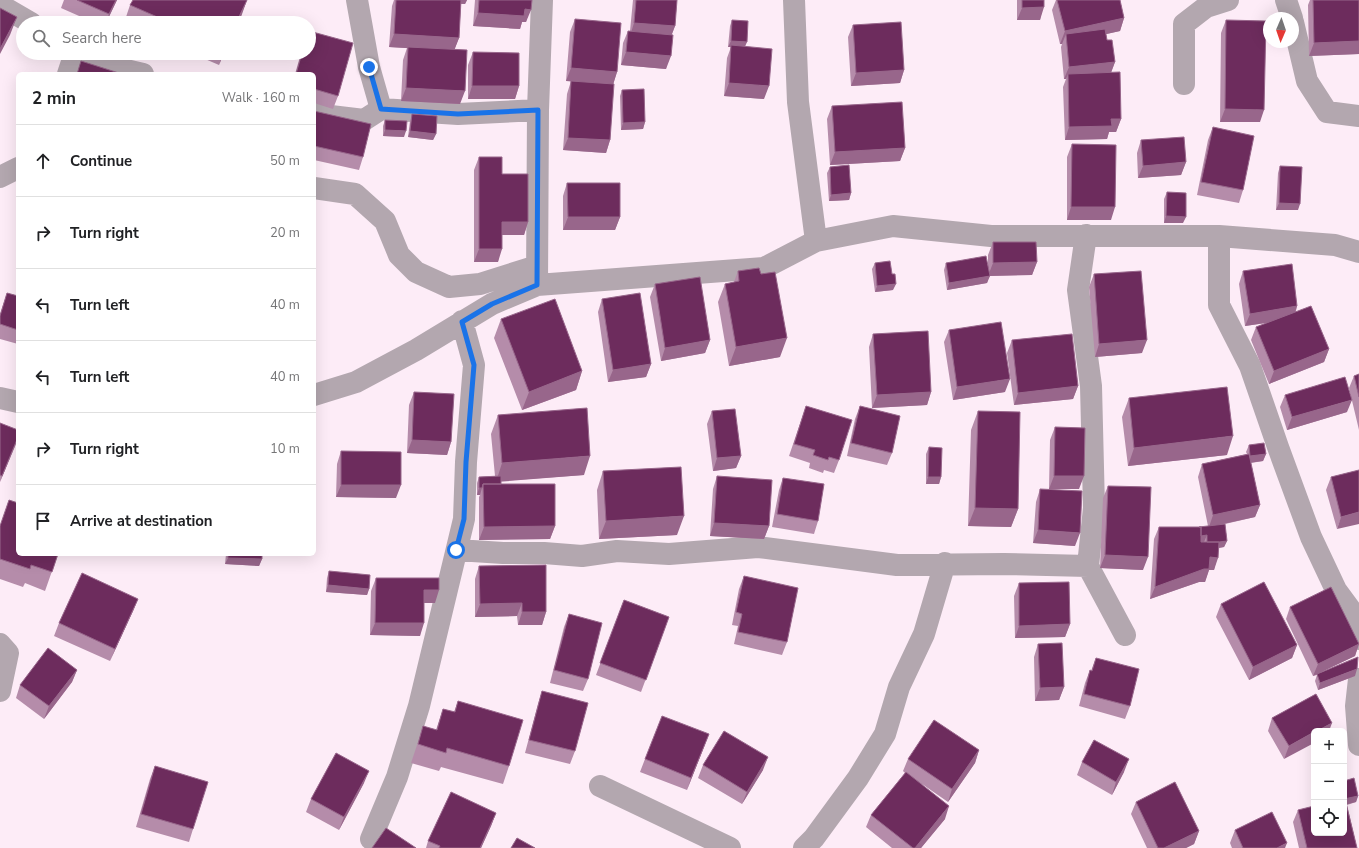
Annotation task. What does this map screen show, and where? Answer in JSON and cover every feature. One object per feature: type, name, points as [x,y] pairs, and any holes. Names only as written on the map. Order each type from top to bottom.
[{"type":"street","points":[[358,0],[369,67],[381,109]]},
{"type":"street","points":[[537,275],[538,110],[542,0]]},
{"type":"street","points":[[794,0],[798,102],[816,241]]},
{"type":"street","points":[[1184,84],[1184,24],[1206,7],[1228,0]]},
{"type":"street","points":[[1286,0],[1290,12]]},
{"type":"street","points":[[0,5],[19,16]]},
{"type":"street","points":[[1299,47],[1307,81],[1327,112],[1359,116]]},
{"type":"street","points":[[69,72],[73,60]]},
{"type":"street","points":[[90,60],[96,63],[134,72]]},
{"type":"street","points":[[316,114],[364,120],[381,109],[458,114],[538,110]]},
{"type":"street","points":[[0,177],[16,169]]},
{"type":"street","points":[[316,188],[355,194],[385,221],[399,255],[416,272],[449,287],[480,284],[537,275],[764,268],[816,241],[893,226],[991,236],[1218,236],[1335,245],[1359,252]]},
{"type":"street","points":[[1086,235],[1078,290],[1091,386],[1094,508],[1088,566],[1125,635]]},
{"type":"street","points":[[1218,236],[1219,305],[1250,366],[1278,447],[1324,569],[1336,590],[1350,609],[1359,639]]},
{"type":"street","points":[[316,394],[356,382],[416,350],[537,275]]},
{"type":"street","points":[[371,839],[397,777],[419,706],[464,519],[466,462],[474,365],[462,322]]},
{"type":"street","points":[[0,398],[16,402]]},
{"type":"street","points":[[456,550],[582,556],[617,551],[669,554],[758,547],[897,565],[945,563],[1088,566]]},
{"type":"street","points":[[804,848],[814,838],[858,778],[885,734],[899,688],[924,634],[945,563]]},
{"type":"street","points":[[0,644],[8,653],[0,690]]},
{"type":"street","points":[[1359,679],[1356,706],[1359,745]]},
{"type":"street","points":[[600,786],[730,848]]},
{"type":"building","points":[[77,0],[116,0],[109,14]]},
{"type":"building","points":[[133,0],[247,0],[239,16],[155,16],[130,5]]},
{"type":"building","points":[[396,0],[461,0],[459,38],[394,34]]},
{"type":"building","points":[[479,0],[532,0],[531,10],[525,9],[524,16],[478,13]]},
{"type":"building","points":[[636,0],[677,0],[675,26],[634,23]]},
{"type":"building","points":[[1022,0],[1044,0],[1044,7],[1022,8]]},
{"type":"building","points":[[1057,0],[1120,0],[1124,18],[1065,31]]},
{"type":"building","points":[[1313,0],[1359,0],[1359,41],[1314,43]]},
{"type":"building","points":[[0,8],[16,16],[16,19],[0,49]]},
{"type":"building","points":[[575,19],[621,23],[617,72],[571,68]]},
{"type":"building","points":[[732,20],[748,21],[747,42],[731,41]]},
{"type":"building","points":[[1226,20],[1263,21],[1263,48],[1265,48],[1264,110],[1225,109]]},
{"type":"building","points":[[901,22],[904,70],[856,73],[853,25]]},
{"type":"building","points":[[1105,29],[1107,40],[1112,40],[1115,62],[1069,67],[1066,34]]},
{"type":"building","points":[[628,31],[673,35],[671,56],[626,52]]},
{"type":"building","points":[[316,33],[353,43],[338,96],[316,90],[316,72],[297,72],[300,60],[316,60]]},
{"type":"building","points":[[731,45],[772,49],[769,86],[729,83]]},
{"type":"building","points":[[408,47],[467,50],[465,91],[406,88]]},
{"type":"building","points":[[473,52],[519,53],[519,86],[472,86]]},
{"type":"building","points":[[81,61],[116,72],[78,72]]},
{"type":"building","points":[[1120,72],[1121,119],[1111,119],[1112,126],[1069,127],[1068,74]]},
{"type":"building","points":[[571,81],[614,84],[610,140],[568,138]]},
{"type":"building","points":[[644,89],[645,122],[623,123],[622,90]]},
{"type":"building","points":[[902,102],[905,148],[835,152],[832,106]]},
{"type":"building","points":[[316,111],[371,124],[363,157],[316,146]]},
{"type":"building","points":[[412,114],[437,116],[436,134],[410,131]]},
{"type":"building","points":[[385,120],[407,121],[406,131],[385,130]]},
{"type":"building","points":[[1213,127],[1254,136],[1243,190],[1201,182]]},
{"type":"building","points":[[1184,137],[1186,162],[1143,166],[1141,140]]},
{"type":"building","points":[[1072,144],[1116,145],[1115,207],[1071,207]]},
{"type":"building","points":[[479,157],[502,157],[502,174],[528,174],[528,222],[502,222],[502,249],[479,249]]},
{"type":"building","points":[[849,165],[851,193],[831,195],[830,167]]},
{"type":"building","points":[[1280,166],[1302,167],[1300,204],[1279,203]]},
{"type":"building","points":[[567,183],[620,183],[620,217],[568,217]]},
{"type":"building","points":[[1167,192],[1186,193],[1186,217],[1166,216]]},
{"type":"building","points":[[993,242],[1036,242],[1037,262],[993,263]]},
{"type":"building","points":[[986,256],[990,276],[949,283],[946,263]]},
{"type":"building","points":[[890,261],[892,274],[895,274],[896,284],[877,286],[875,263]]},
{"type":"building","points":[[1292,264],[1297,306],[1250,314],[1243,271]]},
{"type":"building","points":[[759,268],[761,274],[775,272],[787,338],[736,347],[725,284],[739,281],[738,271]]},
{"type":"building","points":[[1141,271],[1147,340],[1099,344],[1094,274]]},
{"type":"building","points":[[700,277],[710,340],[665,348],[655,284]]},
{"type":"building","points":[[7,293],[16,295],[16,329],[0,324],[0,316]]},
{"type":"building","points":[[640,293],[651,364],[613,370],[602,299]]},
{"type":"building","points":[[555,299],[582,371],[529,392],[501,319]]},
{"type":"building","points":[[1311,306],[1329,349],[1274,371],[1256,327]]},
{"type":"building","points":[[1001,322],[1010,379],[957,387],[949,330]]},
{"type":"building","points":[[928,331],[931,392],[877,395],[873,334]]},
{"type":"building","points":[[1072,334],[1078,386],[1018,393],[1012,340]]},
{"type":"building","points":[[1359,374],[1359,397],[1354,376]]},
{"type":"building","points":[[1345,377],[1352,400],[1292,417],[1285,395]]},
{"type":"building","points":[[1227,387],[1233,436],[1134,448],[1129,398]]},
{"type":"building","points":[[414,392],[454,394],[451,442],[412,440]]},
{"type":"building","points":[[806,406],[852,420],[839,460],[829,457],[828,460],[813,455],[815,450],[794,444]]},
{"type":"building","points":[[860,406],[900,416],[892,453],[851,443]]},
{"type":"building","points":[[587,408],[590,456],[502,463],[498,415]]},
{"type":"building","points":[[735,409],[741,456],[717,458],[712,411]]},
{"type":"building","points":[[978,411],[1020,412],[1018,509],[975,508]]},
{"type":"building","points":[[0,423],[16,429],[16,442],[2,476],[0,475]]},
{"type":"building","points":[[1055,427],[1085,428],[1084,476],[1054,476]]},
{"type":"building","points":[[1264,443],[1266,454],[1250,456],[1249,445]]},
{"type":"building","points":[[929,447],[942,448],[941,477],[928,477]]},
{"type":"building","points":[[341,451],[401,452],[401,485],[341,485]]},
{"type":"building","points":[[1249,454],[1260,505],[1213,515],[1202,464]]},
{"type":"building","points":[[681,467],[684,516],[606,521],[603,471]]},
{"type":"building","points":[[1359,470],[1359,512],[1341,517],[1331,477]]},
{"type":"building","points":[[501,476],[501,484],[483,484],[482,488],[479,488],[479,477]]},
{"type":"building","points":[[717,476],[772,480],[769,526],[714,523]]},
{"type":"building","points":[[783,478],[824,484],[818,521],[777,514]]},
{"type":"building","points":[[483,484],[555,484],[555,526],[484,527]]},
{"type":"building","points":[[1108,486],[1151,487],[1148,557],[1105,555]]},
{"type":"building","points":[[1040,489],[1082,491],[1080,533],[1038,530]]},
{"type":"building","points":[[9,500],[16,502],[16,556],[57,556],[52,572],[31,565],[30,569],[0,559],[0,526]]},
{"type":"building","points":[[1225,524],[1227,541],[1207,542],[1207,535],[1201,536],[1201,527],[1199,527]]},
{"type":"building","points":[[1159,527],[1201,527],[1201,542],[1219,542],[1218,558],[1210,557],[1209,569],[1204,569],[1155,587]]},
{"type":"building","points":[[228,556],[262,556],[262,559],[228,558]]},
{"type":"building","points":[[546,565],[546,612],[522,612],[522,603],[480,604],[479,566]]},
{"type":"building","points":[[329,571],[370,575],[369,589],[328,585]]},
{"type":"building","points":[[82,573],[138,599],[115,649],[59,623]]},
{"type":"building","points":[[744,576],[798,588],[787,642],[738,632],[742,614],[736,612]]},
{"type":"building","points":[[376,578],[439,578],[439,590],[424,590],[424,623],[375,623]]},
{"type":"building","points":[[1069,582],[1070,624],[1019,626],[1019,583]]},
{"type":"building","points":[[1264,582],[1297,645],[1253,667],[1221,604]]},
{"type":"building","points":[[1331,587],[1359,644],[1318,664],[1290,607]]},
{"type":"building","points":[[624,600],[669,617],[646,680],[600,663]]},
{"type":"building","points":[[569,614],[602,623],[588,679],[554,670]]},
{"type":"building","points":[[1062,643],[1064,687],[1040,688],[1038,644]]},
{"type":"building","points":[[48,648],[77,670],[49,706],[20,685]]},
{"type":"building","points":[[1358,657],[1357,669],[1320,683],[1317,674]]},
{"type":"building","points":[[1096,658],[1139,669],[1130,706],[1084,694],[1090,670],[1092,671]]},
{"type":"building","points":[[542,691],[588,703],[575,751],[529,740]]},
{"type":"building","points":[[1316,694],[1332,723],[1323,728],[1311,728],[1311,734],[1289,746],[1272,718]]},
{"type":"building","points":[[458,701],[523,720],[509,766],[447,748],[446,753],[418,744],[423,726],[437,730],[443,709],[455,712]]},
{"type":"building","points":[[662,716],[709,734],[691,778],[645,759]]},
{"type":"building","points":[[934,720],[979,750],[952,789],[908,759]]},
{"type":"building","points":[[724,731],[768,757],[747,792],[703,765]]},
{"type":"building","points":[[1094,740],[1129,759],[1116,782],[1082,762]]},
{"type":"building","points":[[336,753],[369,771],[344,817],[311,799]]},
{"type":"building","points":[[155,766],[208,782],[193,829],[141,814]]},
{"type":"building","points":[[906,772],[949,806],[915,848],[913,848],[871,815]]},
{"type":"building","points":[[1354,778],[1358,796],[1347,798],[1347,780]]},
{"type":"building","points":[[1175,782],[1199,831],[1164,848],[1158,848],[1136,802]]},
{"type":"building","points":[[451,792],[496,813],[480,848],[439,848],[440,846],[428,841]]},
{"type":"building","points":[[1311,807],[1311,836],[1347,836],[1347,807],[1357,848],[1307,848],[1298,810]]},
{"type":"building","points":[[1272,812],[1287,843],[1277,848],[1243,848],[1235,830]]},
{"type":"building","points":[[386,828],[416,848],[372,848]]},
{"type":"building","points":[[517,838],[535,848],[511,848]]},
{"type":"route","points":[[369,67],[381,109],[402,112],[458,114],[538,110],[537,285],[492,304],[462,322],[474,365],[466,462],[464,519],[456,550]]}]
